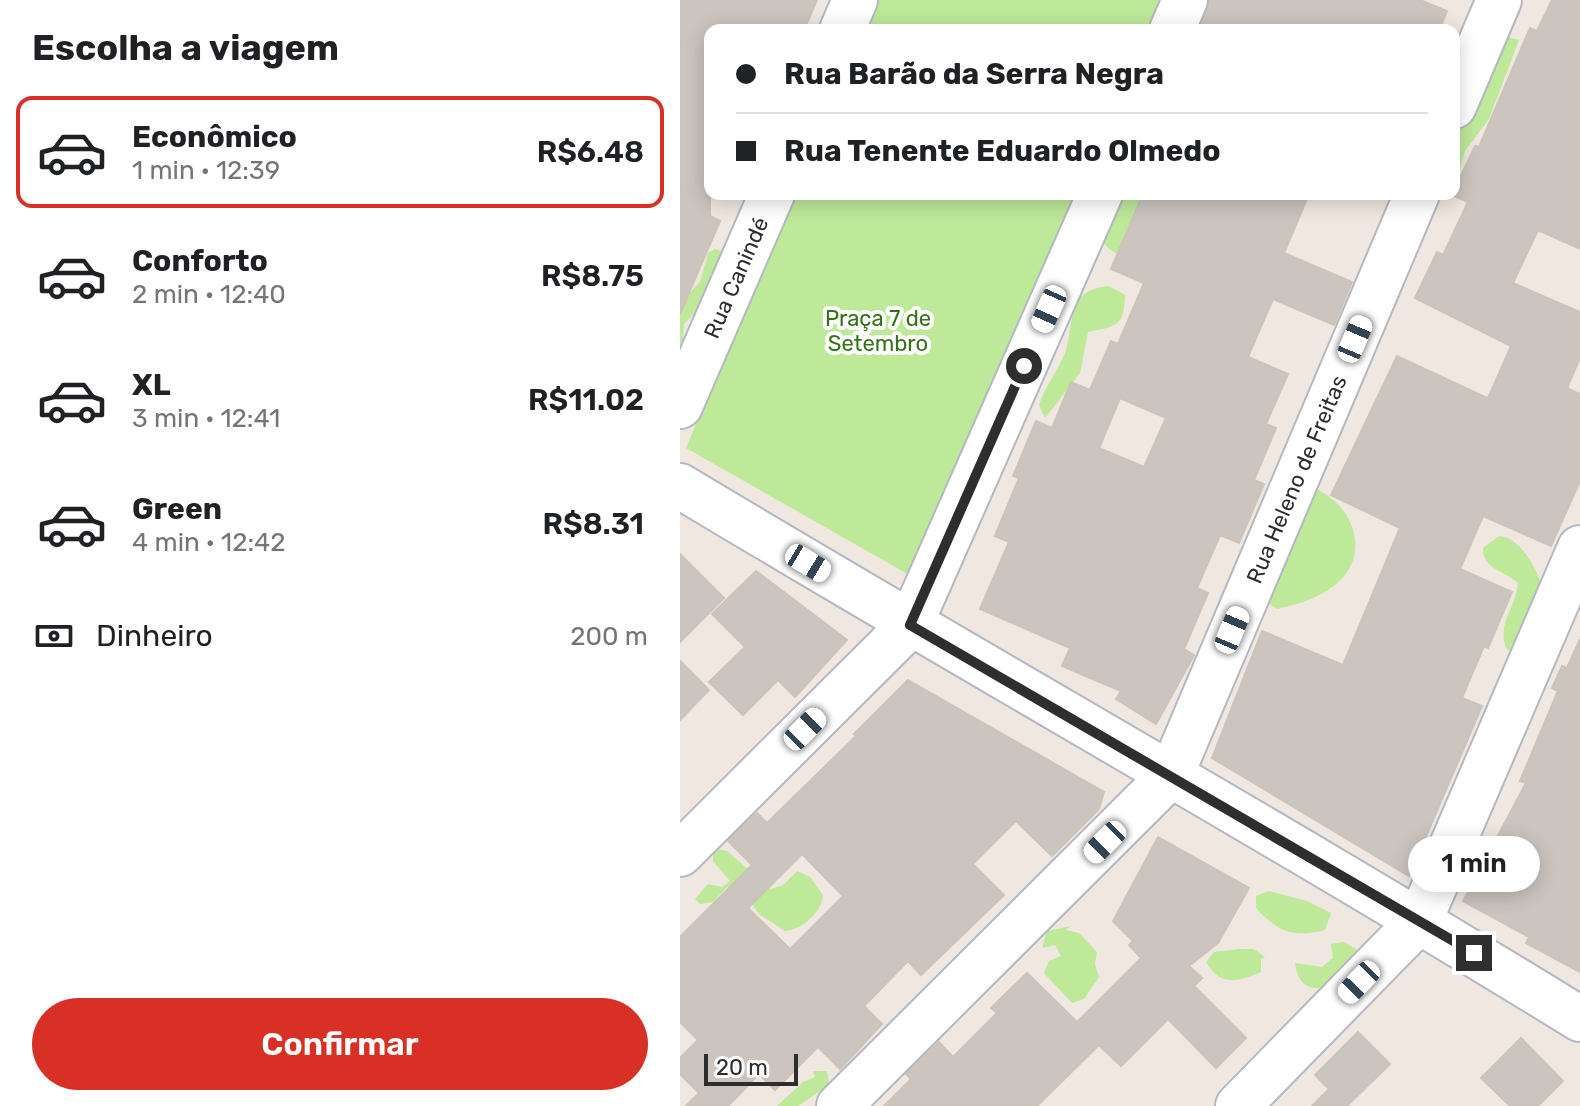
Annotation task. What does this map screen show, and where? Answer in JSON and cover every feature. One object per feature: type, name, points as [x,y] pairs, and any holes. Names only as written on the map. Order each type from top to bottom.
[{"type":"street","points":[[845,24],[855,0]]},
{"type":"street","points":[[1175,24],[1185,0]]},
{"type":"street","points":[[1460,92],[1499,0]]},
{"type":"street","name":"Rua Canindé","points":[[680,406],[769,200]]},
{"type":"street","points":[[680,854],[910,625],[1097,200]]},
{"type":"street","name":"Rua Heleno de Freitas","points":[[839,1106],[1171,775],[1414,200]]},
{"type":"street","points":[[680,486],[910,625],[1420,920],[1580,1019]]},
{"type":"street","points":[[1238,1106],[1420,920],[1580,548]]},
{"type":"green space","points":[[872,0],[1173,0],[1163,24],[862,24]]},
{"type":"green space","points":[[1496,34],[1519,40],[1489,119],[1465,151],[1460,168],[1460,112]]},
{"type":"green space","name":"Praça 7 de Setembro","points":[[789,200],[1082,200],[911,576],[686,448]]},
{"type":"green space","points":[[1092,200],[1139,200],[1144,214],[1120,255],[1105,245]]},
{"type":"green space","points":[[715,249],[731,254],[699,309],[684,324],[680,390],[680,303],[700,282],[708,253]]},
{"type":"green space","points":[[1109,286],[1125,295],[1123,313],[1112,326],[1088,332],[1080,373],[1045,418],[1039,405],[1065,353],[1078,301],[1094,289]]},
{"type":"green space","points":[[1309,487],[1334,500],[1350,523],[1355,536],[1352,563],[1344,576],[1322,594],[1277,609],[1266,602]]},
{"type":"green space","points":[[1499,536],[1508,538],[1523,550],[1545,594],[1516,656],[1506,648],[1504,631],[1518,583],[1486,561],[1483,548]]},
{"type":"green space","points":[[713,848],[727,851],[771,889],[783,885],[797,871],[810,877],[823,895],[819,908],[804,924],[785,931],[759,914],[739,885],[727,887],[713,902],[700,904],[695,899],[708,884],[722,887],[730,881],[713,861]]},
{"type":"green space","points":[[1269,891],[1307,901],[1331,913],[1325,930],[1294,933],[1271,923],[1256,908],[1256,896]]},
{"type":"green space","points":[[1071,926],[1066,930],[1079,933],[1097,952],[1095,964],[1099,977],[1084,999],[1072,1003],[1044,973],[1049,961],[1061,956],[1055,945],[1042,948],[1047,931]]},
{"type":"green space","points":[[1344,942],[1361,952],[1343,984],[1318,988],[1301,980],[1295,963],[1322,967],[1333,958],[1331,944]]},
{"type":"green space","points":[[1254,949],[1265,957],[1261,959],[1261,972],[1237,980],[1224,979],[1206,962],[1214,952]]},
{"type":"green space","points":[[813,1071],[827,1071],[829,1085],[798,1106],[777,1106],[803,1082],[815,1077]]},
{"type":"building","points":[[680,0],[817,0],[807,24],[704,24],[704,200],[710,200],[710,216],[720,221],[680,314]]},
{"type":"building","points":[[1210,0],[1420,0],[1447,11],[1442,24],[1201,24]]},
{"type":"building","points":[[1552,0],[1580,0],[1580,249],[1538,230],[1513,283],[1580,312],[1580,358],[1567,388],[1580,394],[1580,481],[1551,546],[1483,516],[1460,569],[1512,592],[1462,698],[1482,706],[1409,876],[1212,758],[1262,631],[1343,665],[1400,528],[1331,495],[1397,356],[1487,398],[1490,394],[1511,346],[1415,298],[1437,252],[1443,255],[1468,202],[1460,198],[1460,178],[1475,146],[1479,147],[1530,28],[1537,31]]},
{"type":"building","points":[[1140,200],[1306,200],[1284,253],[1352,282],[1334,325],[1273,299],[1248,357],[1288,374],[1266,424],[1276,428],[1254,480],[1264,484],[1239,543],[1220,535],[1197,588],[1208,593],[1184,649],[1194,655],[1156,724],[1116,699],[1121,691],[1062,666],[1070,648],[980,609],[1009,542],[995,536],[1019,478],[1013,476],[1036,421],[1052,428],[1071,382],[1090,390],[1111,341],[1118,344],[1144,283],[1111,269]],"holes":[[[1120,398],[1166,418],[1144,467],[1099,448]]]},
{"type":"building","points":[[680,554],[724,598],[680,642]]},
{"type":"building","points":[[756,571],[847,640],[795,697],[778,680],[743,715],[709,682],[745,647],[712,614]]},
{"type":"building","points":[[1580,639],[1580,972],[1526,943],[1529,937],[1463,901],[1526,783],[1520,781],[1558,691],[1552,688],[1562,666],[1567,668]]},
{"type":"building","points":[[680,661],[709,690],[680,720]]},
{"type":"building","points":[[908,680],[1104,792],[1099,809],[1052,856],[1016,821],[973,864],[1004,895],[921,975],[908,961],[864,1006],[882,1024],[840,1069],[818,1047],[775,1090],[759,1074],[728,1106],[686,1106],[699,1093],[680,1074],[680,1058],[698,1040],[680,1022],[680,937],[752,865],[728,841],[757,813],[767,823],[856,736],[854,734]],"holes":[[[802,854],[843,896],[790,949],[748,908]]]},
{"type":"building","points":[[1158,837],[1249,888],[1218,943],[1189,966],[1202,978],[1194,986],[1246,1038],[1216,1068],[1168,1019],[1121,1066],[1099,1045],[1037,1106],[884,1106],[911,1079],[906,1074],[939,1042],[953,1057],[997,1013],[991,1008],[1027,973],[1077,1022],[1141,958],[1129,945],[1133,941],[1113,921]]},
{"type":"building","points":[[1358,1032],[1390,1064],[1347,1106],[1312,1106],[1329,1089],[1315,1075]]},
{"type":"building","points":[[1521,1038],[1563,1081],[1538,1106],[1510,1106],[1481,1078]]},
{"type":"route","points":[[1024,366],[910,625],[1474,953]]}]
